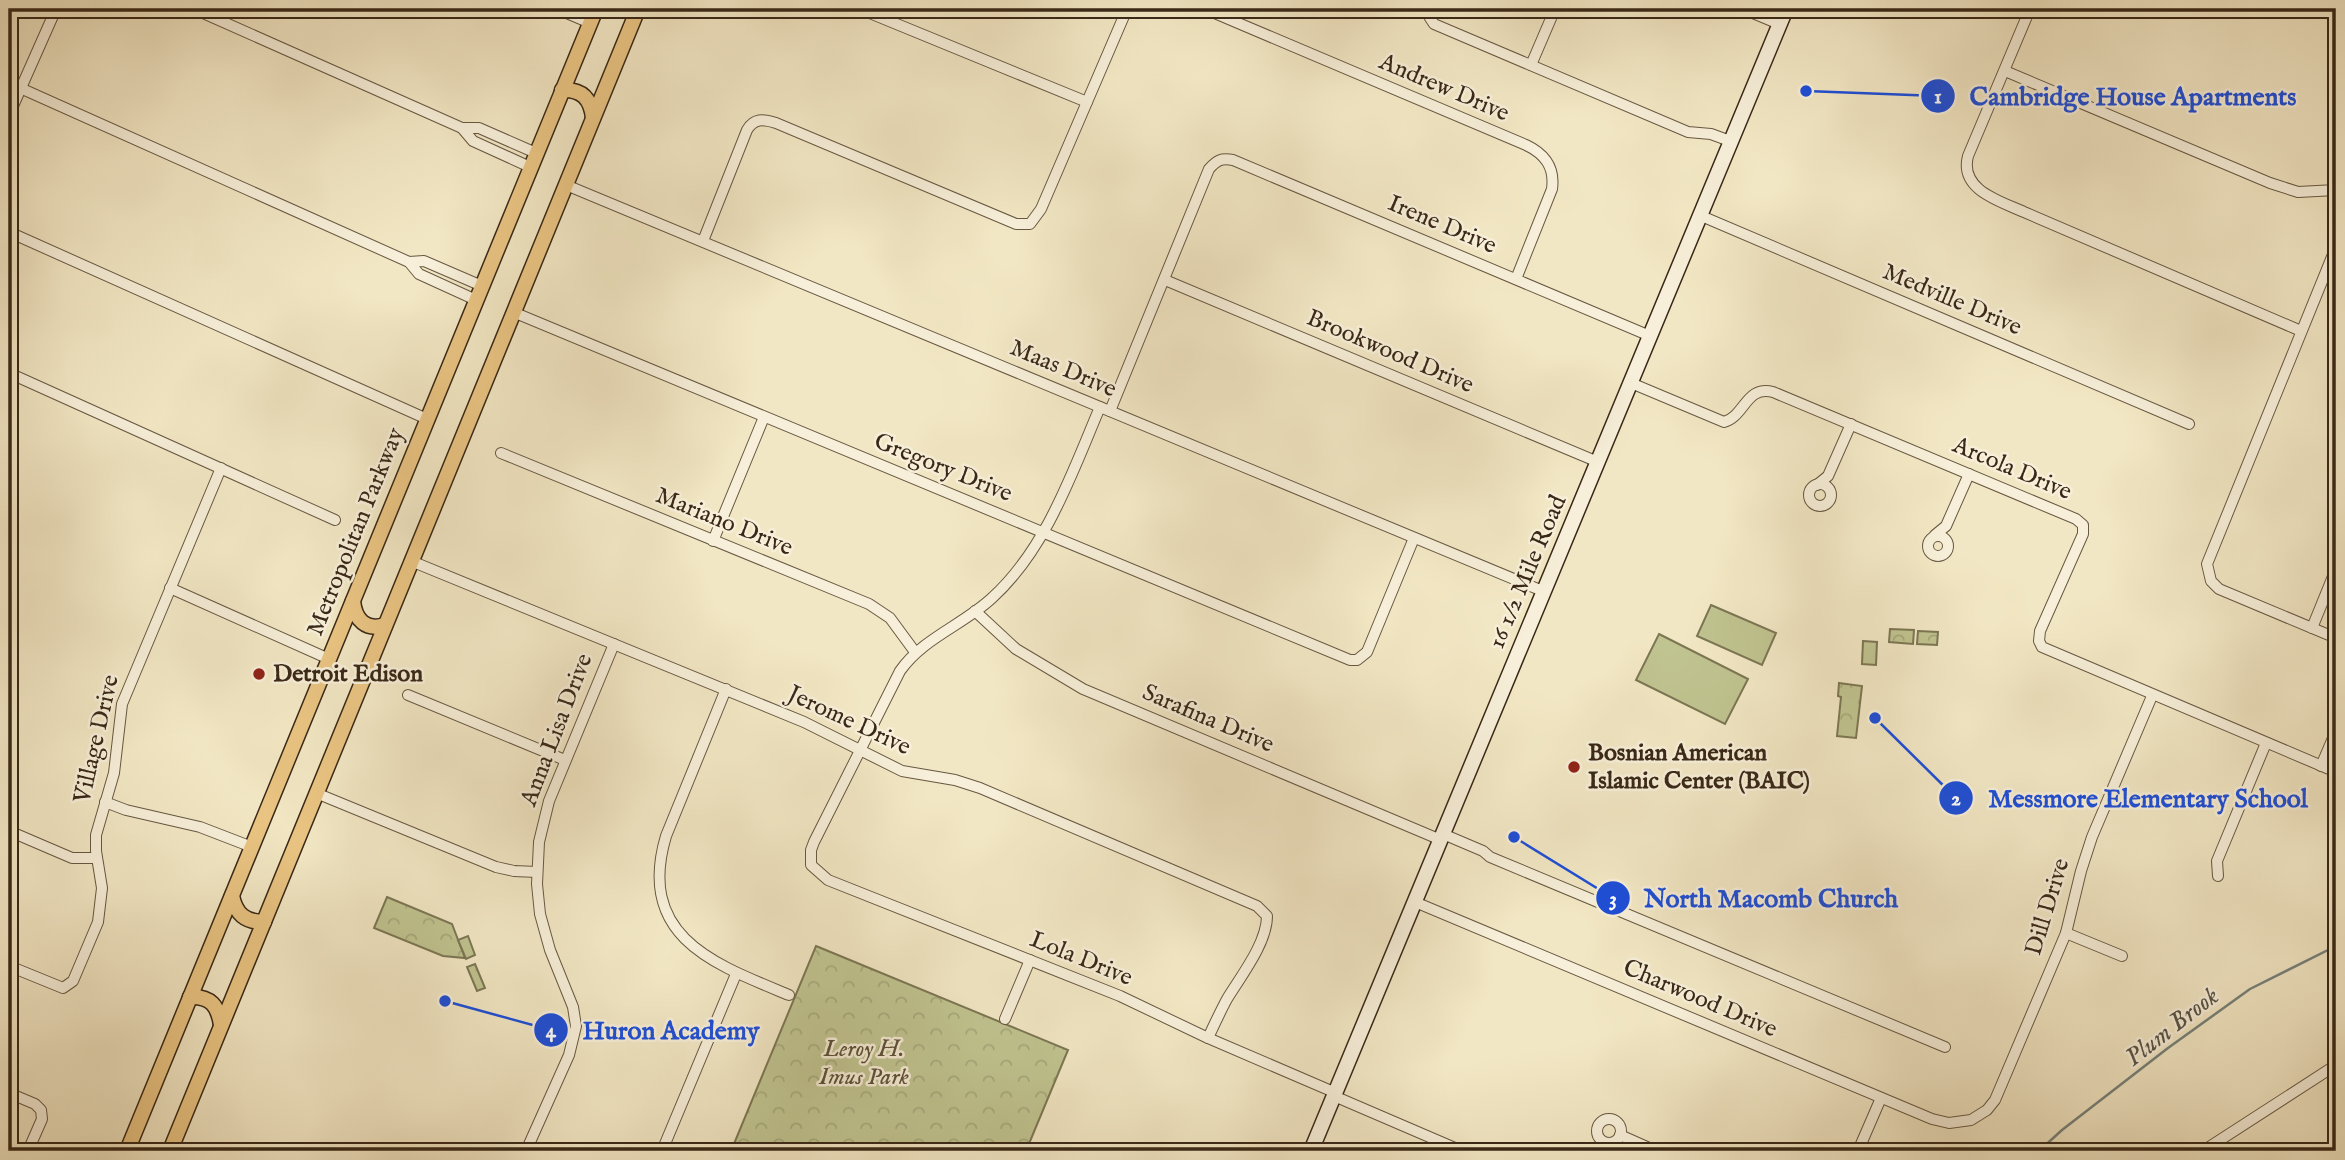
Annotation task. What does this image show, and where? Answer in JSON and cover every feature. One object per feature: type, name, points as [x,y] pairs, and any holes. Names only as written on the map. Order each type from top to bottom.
[{"type":"main road","points":[[170,1151],[638,9]]},
{"type":"main road","name":"Metropolitan Parkway","points":[[127,1151],[593,16]]},
{"type":"main road","points":[[562,90],[575,90],[584,95],[590,103],[593,118]]},
{"type":"main road","points":[[352,601],[356,615],[363,624],[372,627],[385,625]]},
{"type":"main road","points":[[232,896],[242,917],[264,922]]},
{"type":"main road","points":[[190,997],[211,1001],[218,1011],[222,1025]]},
{"type":"street","points":[[9,114],[56,9]]},
{"type":"street","points":[[194,9],[463,128],[479,128],[533,160]]},
{"type":"street","points":[[557,9],[593,16]]},
{"type":"street","points":[[860,9],[1087,102]]},
{"type":"street","points":[[703,241],[747,130],[755,121],[762,120],[776,123],[1016,224],[1030,225],[1041,209],[1127,9]]},
{"type":"street","name":"Andrew Drive","points":[[1205,9],[1541,154],[1550,166],[1553,176],[1552,189],[1516,279]]},
{"type":"street","points":[[1434,9],[1431,21],[1434,24],[1688,132],[1711,134],[1730,141]]},
{"type":"street","points":[[1531,65],[1555,9]]},
{"type":"street","points":[[1743,9],[1779,24]]},
{"type":"street","name":"16 1/2 Mile Road","points":[[1311,1151],[1786,9]]},
{"type":"street","points":[[2030,9],[1968,156],[1968,176],[1977,188],[2000,201],[2301,331]]},
{"type":"street","points":[[2005,71],[2270,183],[2298,192],[2336,190]]},
{"type":"street","points":[[9,83],[409,262],[419,274],[479,293]]},
{"type":"street","points":[[463,128],[473,141],[533,160]]},
{"type":"street","name":"Irene Drive","points":[[1165,281],[1209,169],[1216,160],[1233,160],[1650,336]]},
{"type":"street","name":"Maas Drive","points":[[566,185],[1545,592]]},
{"type":"street","name":"Medville Drive","points":[[1699,215],[2189,424]]},
{"type":"street","points":[[9,232],[427,419]]},
{"type":"street","points":[[2336,247],[2208,556],[2207,573],[2214,586],[2225,592],[2336,638]]},
{"type":"street","points":[[409,262],[424,261],[479,293]]},
{"type":"street","points":[[860,750],[901,671],[915,652],[992,598],[1009,581],[1042,532],[1105,409],[1165,281]]},
{"type":"street","name":"Brookwood Drive","points":[[1165,281],[1598,462]]},
{"type":"street","name":"Gregory Drive","points":[[513,312],[1343,657],[1357,660],[1367,652],[1414,538]]},
{"type":"street","points":[[9,373],[335,520]]},
{"type":"street","name":"Arcola Drive","points":[[1631,383],[1724,422],[1734,417],[1751,396],[1765,390],[2080,522],[2083,525],[2083,534],[2040,631],[2039,641],[2045,649],[2336,772]]},
{"type":"street","points":[[713,541],[764,417]]},
{"type":"street","points":[[1828,476],[1830,496],[1827,503],[1817,506],[1811,502],[1811,489],[1828,476],[1851,424]]},
{"type":"street","name":"Mariano Drive","points":[[501,453],[869,604],[890,618],[915,652]]},
{"type":"street","name":"Village Drive","points":[[9,966],[58,987],[68,987],[74,981],[98,922],[102,888],[96,858],[96,835],[114,773],[122,704],[221,468]]},
{"type":"street","points":[[1946,526],[1948,547],[1945,553],[1933,555],[1928,550],[1927,543],[1946,526],[1969,474]]},
{"type":"street","points":[[1817,485],[1824,485],[1829,490]]},
{"type":"street","points":[[1935,535],[1947,540]]},
{"type":"street","name":"Jerome Drive","points":[[411,561],[804,722],[902,771],[954,780],[980,788],[1257,906],[1267,916],[1265,929],[1250,964],[1228,998],[1208,1038]]},
{"type":"street","points":[[2312,628],[2336,569]]},
{"type":"street","points":[[170,588],[329,659]]},
{"type":"street","name":"Sarafina Drive","points":[[975,611],[1016,649],[1083,689],[1945,1047]]},
{"type":"street","name":"Anna Lisa Drive","points":[[526,1151],[569,1055],[576,1026],[573,1007],[544,930],[538,901],[540,842],[545,814],[565,760],[614,644]]},
{"type":"street","points":[[726,689],[666,836],[660,875],[666,909],[682,937],[702,955],[736,974],[789,995]]},
{"type":"street","points":[[408,695],[565,760]]},
{"type":"street","name":"Dill Drive","points":[[1971,1120],[1987,1110],[1995,1100],[2066,933],[2092,837],[2152,696]]},
{"type":"street","points":[[2321,766],[2336,731]]},
{"type":"street","points":[[2218,876],[2217,861],[2266,743]]},
{"type":"street","name":"Lola Drive","points":[[860,750],[811,850],[811,865],[828,880],[1120,996],[1462,1151]]},
{"type":"street","points":[[316,793],[488,864],[514,871],[537,872]]},
{"type":"street","points":[[105,802],[126,810],[200,827],[252,847]]},
{"type":"street","points":[[9,831],[72,858],[96,858]]},
{"type":"street","name":"Charwood Drive","points":[[1415,902],[1940,1122],[1959,1124],[1971,1120]]},
{"type":"street","points":[[2066,933],[2122,956]]},
{"type":"street","points":[[1005,1019],[1030,960]]},
{"type":"street","points":[[662,1151],[736,974]]},
{"type":"street","points":[[2203,1151],[2336,1065]]},
{"type":"street","points":[[9,1093],[35,1104],[41,1110],[42,1119],[28,1151]]},
{"type":"street","points":[[1858,1151],[1881,1098]]},
{"type":"street","points":[[1619,1136],[1656,1151]]},
{"type":"green space","points":[[1711,605],[1776,633],[1762,665],[1697,636]]},
{"type":"green space","points":[[1890,629],[1914,630],[1913,644],[1889,642]]},
{"type":"green space","points":[[1918,631],[1938,632],[1937,645],[1917,644]]},
{"type":"green space","points":[[1659,634],[1748,679],[1725,724],[1636,680]]},
{"type":"green space","points":[[1863,641],[1877,642],[1876,665],[1862,664]]},
{"type":"green space","points":[[1839,683],[1862,686],[1856,738],[1837,736],[1841,697],[1838,696]]},
{"type":"green space","points":[[387,897],[452,924],[465,958],[443,956],[374,928]]},
{"type":"green space","points":[[468,936],[475,955],[466,959],[458,940]]},
{"type":"green space","name":"Leroy H. Imus Park","points":[[816,946],[1068,1050],[1026,1151],[731,1151]]},
{"type":"green space","points":[[475,964],[485,988],[477,991],[467,967]]},
{"type":"waterway","name":"Plum Brook","points":[[2039,1151],[2168,1048],[2250,989],[2336,946]]},
{"type":"place","name":"Cambridge House Apartments","points":[[1806,91]]},
{"type":"place","name":"Detroit Edison","points":[[259,674]]},
{"type":"place","name":"Messmore Elementary School","points":[[1875,718]]},
{"type":"place","name":"Bosnian American Islamic Center (BAIC)","points":[[1574,767]]},
{"type":"place","name":"North Macomb Church","points":[[1514,837]]},
{"type":"place","name":"Huron Academy","points":[[445,1001]]}]
